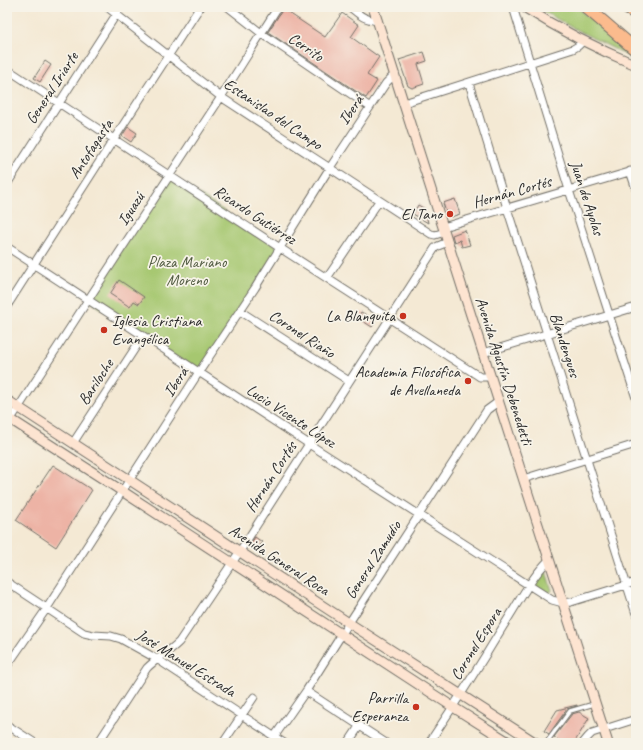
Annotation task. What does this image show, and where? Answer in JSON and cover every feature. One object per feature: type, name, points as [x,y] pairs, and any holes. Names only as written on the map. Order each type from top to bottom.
[{"type":"highway","points":[[586,7],[636,50]]},
{"type":"highway","points":[[625,7],[636,13]]},
{"type":"main road","name":"Avenida Agustín Debenedetti","points":[[373,7],[608,743]]},
{"type":"main road","points":[[524,7],[543,19],[610,55],[636,65]]},
{"type":"main road","name":"Avenida General Roca","points":[[7,400],[536,743]]},
{"type":"main road","name":"Avenida General Roca","points":[[8,421],[122,491],[510,743]]},
{"type":"street","name":"Estanislao del Campo","points":[[107,7],[221,97],[329,169],[431,234]]},
{"type":"street","name":"General Iriarte","points":[[7,184],[121,7]]},
{"type":"street","name":"Antofagasta","points":[[7,306],[200,7]]},
{"type":"street","name":"Cerrito","points":[[228,7],[261,33],[370,107]]},
{"type":"street","name":"Iguazú","points":[[8,421],[19,407],[278,7]]},
{"type":"street","points":[[350,7],[363,18],[378,21]]},
{"type":"street","name":"Juan de Ayolas","points":[[513,7],[636,398]]},
{"type":"street","points":[[404,103],[530,64],[573,49],[583,41]]},
{"type":"street","name":"Ricardo Gutiérrez","points":[[7,70],[476,375],[491,378]]},
{"type":"street","name":"Iberá","points":[[7,666],[47,608],[240,311],[329,169],[386,83],[395,74]]},
{"type":"street","name":"Blandengues","points":[[469,83],[507,208],[636,614]]},
{"type":"street","points":[[633,170],[636,188]]},
{"type":"street","name":"Hernán Cortés","points":[[431,234],[435,235],[444,229],[507,208],[633,170]]},
{"type":"street","points":[[327,278],[379,201]]},
{"type":"street","name":"Hernán Cortés","points":[[98,743],[147,668],[179,642],[240,552],[308,444],[436,248],[448,242]]},
{"type":"street","name":"Lucio Vicente López","points":[[7,247],[308,444],[529,586],[552,600],[563,603]]},
{"type":"street","points":[[483,353],[636,307]]},
{"type":"street","name":"Coronel Riaño","points":[[240,311],[349,381]]},
{"type":"street","name":"Bariloche","points":[[73,443],[143,336]]},
{"type":"street","name":"General Zamudio","points":[[274,737],[306,691],[487,410],[498,402]]},
{"type":"street","points":[[523,479],[636,444]]},
{"type":"street","name":"Coronel Espora","points":[[429,743],[461,695],[529,586],[549,560]]},
{"type":"street","name":"José Manuel Estrada","points":[[7,582],[84,633],[116,637],[157,659],[284,743]]},
{"type":"street","points":[[563,603],[571,602],[636,582]]},
{"type":"street","points":[[306,691],[386,743]]},
{"type":"street","points":[[223,743],[254,697]]},
{"type":"street","points":[[583,743],[592,733],[636,719]]},
{"type":"street","points":[[7,725],[35,743]]},
{"type":"street","points":[[348,743],[360,725]]},
{"type":"lane","points":[[546,743],[570,711],[595,704]]},
{"type":"green space","points":[[536,7],[577,7],[636,60],[571,27]]},
{"type":"green space","name":"Plaza Mariano Moreno","points":[[170,175],[280,248],[199,372],[88,300]]},
{"type":"green space","points":[[543,571],[546,572],[552,590],[550,593],[537,587],[535,584]]},
{"type":"building","points":[[283,9],[325,37],[342,13],[359,25],[351,37],[379,57],[367,75],[377,81],[366,98],[268,32]]},
{"type":"building","points":[[424,52],[427,61],[418,64],[424,84],[412,88],[408,86],[399,60]]},
{"type":"building","points":[[45,61],[51,65],[40,82],[34,78]]},
{"type":"building","points":[[128,127],[137,133],[131,142],[122,136]]},
{"type":"building","points":[[455,199],[460,214],[451,217],[447,215],[443,203]]},
{"type":"building","points":[[418,205],[425,209],[428,223],[413,214]]},
{"type":"building","points":[[465,230],[470,245],[462,247],[460,240],[454,242],[452,235]]},
{"type":"building","points":[[119,280],[144,297],[139,304],[134,301],[130,307],[110,294]]},
{"type":"building","points":[[361,312],[374,319],[375,322],[372,327],[358,318]]},
{"type":"building","points":[[53,465],[92,490],[56,547],[16,520]]},
{"type":"building","points":[[255,537],[262,542],[257,551],[249,546]]},
{"type":"building","points":[[577,705],[567,709],[549,734],[544,731],[557,710]]},
{"type":"building","points":[[579,712],[589,718],[574,743],[564,743],[554,737],[572,714]]},
{"type":"place","name":"El Tano","points":[[450,214]]},
{"type":"place","name":"La Blanquita","points":[[403,316]]},
{"type":"place","name":"Iglesia Cristiana Evangélica","points":[[104,330]]},
{"type":"place","name":"Academia Filosófica de Avellaneda","points":[[468,381]]},
{"type":"place","name":"Parrilla Esperanza","points":[[416,707]]}]
